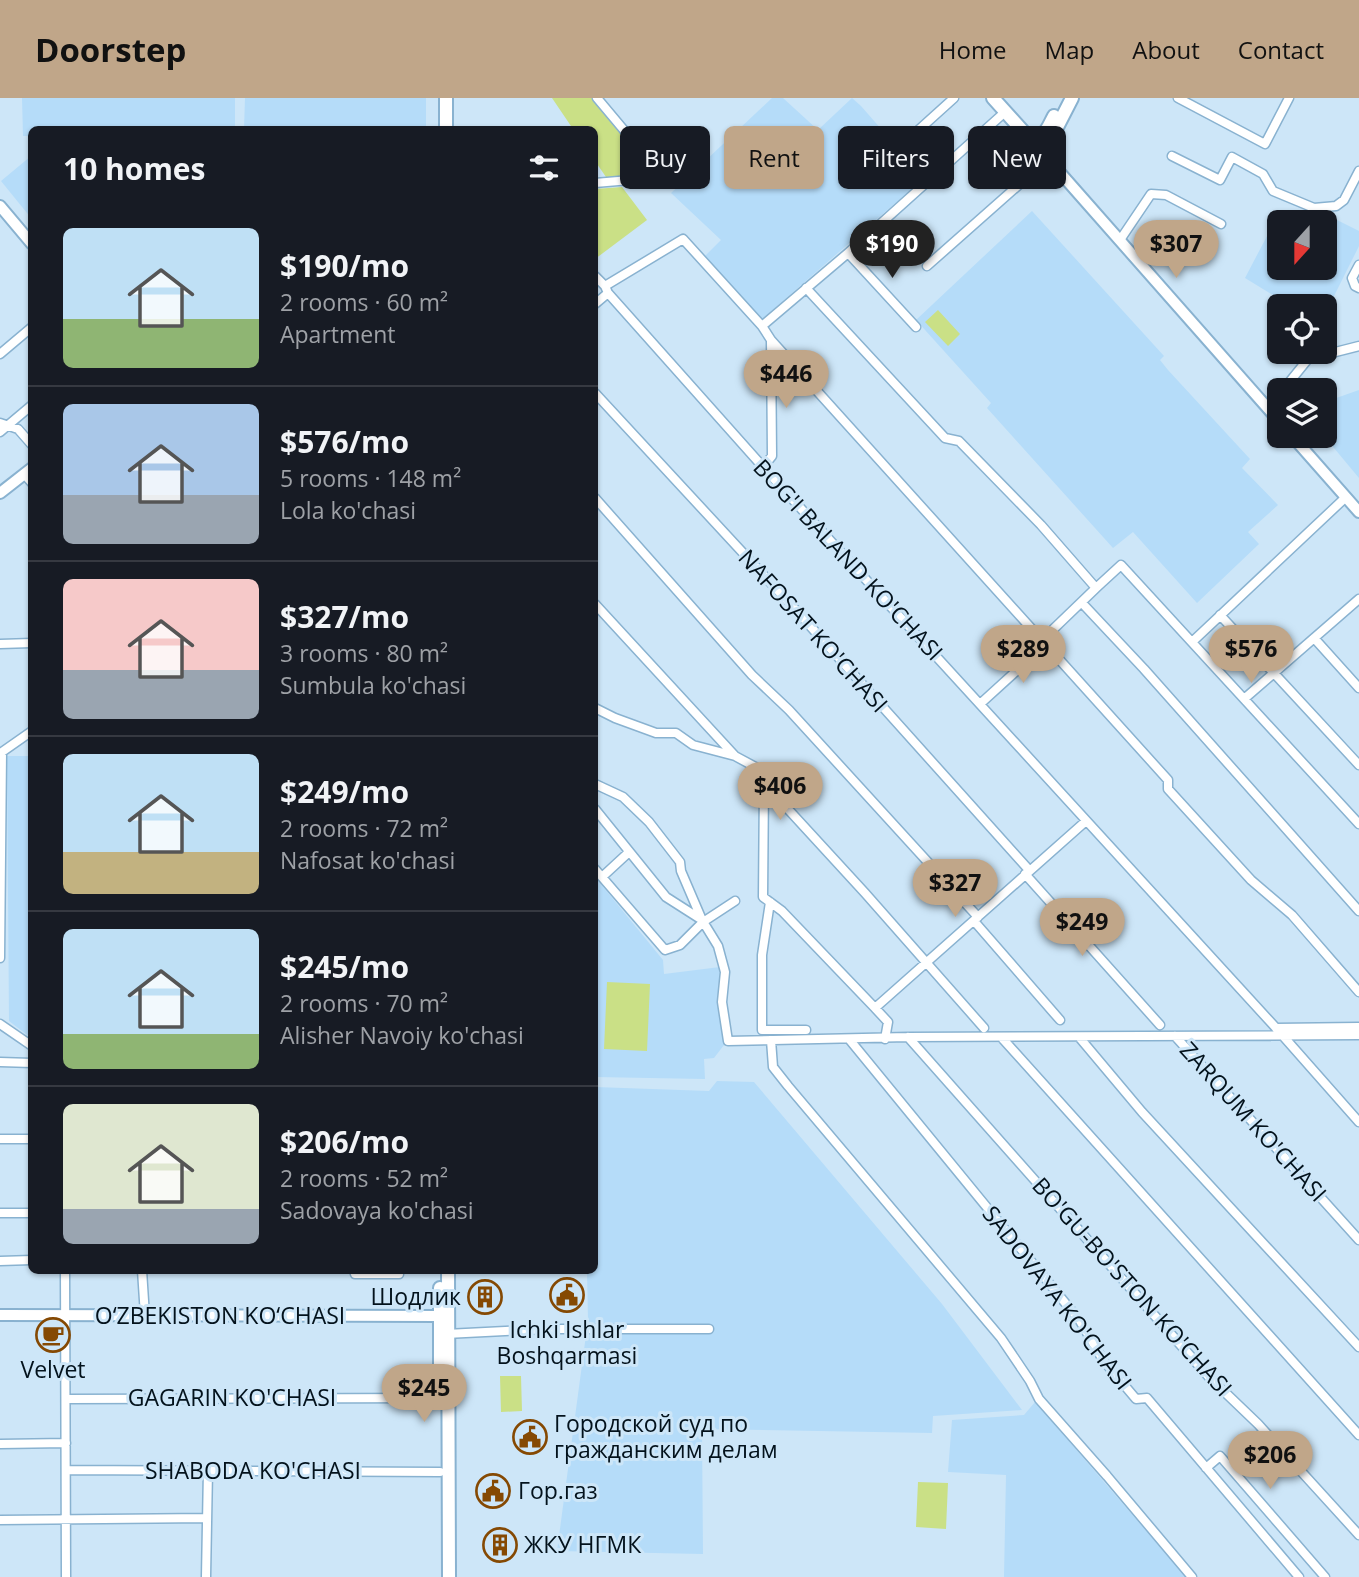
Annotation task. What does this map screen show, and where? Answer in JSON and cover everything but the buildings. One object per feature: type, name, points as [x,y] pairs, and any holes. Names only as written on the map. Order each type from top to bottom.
[{"type":"main road","points":[[438,98],[438,126]]},
{"type":"main road","points":[[446,98],[446,126]]},
{"type":"main road","points":[[993,98],[1018,126]]},
{"type":"main road","points":[[1052,126],[1063,98]]},
{"type":"main road","points":[[1054,126],[1072,98]]},
{"type":"main road","points":[[440,1274],[440,1316],[445,1334],[449,1577]]},
{"type":"main road","points":[[441,1577],[440,1398],[448,1274]]},
{"type":"street","points":[[597,98],[654,166],[630,180],[598,183]]},
{"type":"street","points":[[923,126],[954,98]]},
{"type":"street","points":[[1184,99],[1265,144],[1289,98]]},
{"type":"street","points":[[762,326],[1005,112]]},
{"type":"street","points":[[1172,156],[1220,180],[1232,157],[1263,174],[1273,191],[1314,208],[1336,206],[1355,189],[1359,172]]},
{"type":"street","points":[[1066,179],[1267,407]]},
{"type":"street","points":[[927,266],[1014,189]]},
{"type":"street","points":[[1120,240],[1151,194],[1166,195],[1221,224]]},
{"type":"street","points":[[0,206],[28,239]]},
{"type":"street","points":[[0,215],[28,249]]},
{"type":"street","points":[[598,300],[607,290],[683,239],[1168,780],[1168,789],[1251,880],[1292,915],[1359,992]]},
{"type":"street","points":[[848,253],[916,327]]},
{"type":"street","points":[[1359,265],[1352,278],[1355,286],[1359,288]]},
{"type":"street","name":"BOG'I BALAND KO'CHASI","points":[[598,280],[763,467],[1359,1122]]},
{"type":"street","points":[[806,288],[945,438],[959,441],[1041,524],[1096,588]]},
{"type":"street","points":[[0,354],[28,330]]},
{"type":"street","points":[[763,467],[772,456],[771,340]]},
{"type":"street","points":[[1292,378],[1308,359],[1359,346]]},
{"type":"street","name":"NAFOSAT KO'CHASI","points":[[598,396],[794,608],[1160,1025]]},
{"type":"street","points":[[0,432],[4,424],[28,408]]},
{"type":"street","points":[[4,424],[18,429],[28,440]]},
{"type":"street","points":[[1303,448],[1359,512]]},
{"type":"street","points":[[0,493],[28,476]]},
{"type":"street","points":[[1192,642],[1346,497]]},
{"type":"street","points":[[598,501],[752,675],[789,710],[976,919],[1060,1020]]},
{"type":"street","points":[[980,704],[1121,565],[1359,824]]},
{"type":"street","points":[[1244,699],[1356,602],[1359,612]]},
{"type":"street","points":[[1082,603],[1359,911]]},
{"type":"street","points":[[598,607],[735,756]]},
{"type":"street","points":[[1220,615],[1359,765]]},
{"type":"street","points":[[1314,638],[1359,688]]},
{"type":"street","points":[[0,644],[28,643]]},
{"type":"street","points":[[598,710],[656,733],[676,733],[693,746],[735,756],[761,770],[764,783],[763,897],[782,911],[888,1022],[885,1039]]},
{"type":"street","points":[[0,958],[2,752],[28,734]]},
{"type":"street","points":[[764,783],[984,1028]]},
{"type":"street","points":[[598,785],[623,797],[649,822],[680,862],[681,871],[703,921],[718,946],[725,972],[722,1002],[729,1041],[908,1037],[1359,1035]]},
{"type":"street","points":[[598,814],[666,897],[703,921]]},
{"type":"street","points":[[875,1007],[1086,821]]},
{"type":"street","points":[[602,877],[628,853]]},
{"type":"street","points":[[598,872],[665,950],[680,946],[703,921],[735,901]]},
{"type":"street","points":[[770,902],[762,955],[762,1030],[806,1031]]},
{"type":"street","points":[[0,1024],[28,1043]]},
{"type":"street","points":[[1276,1028],[1359,1027]]},
{"type":"street","name":"ZARQUM KO'CHASI","points":[[1174,1036],[1359,1240]]},
{"type":"street","name":"BO'GU-BO'STON KO'CHASI","points":[[908,1037],[1209,1377],[1258,1424],[1359,1535]]},
{"type":"street","points":[[1079,1037],[1142,1112],[1359,1347]]},
{"type":"street","points":[[1002,1038],[1359,1435]]},
{"type":"street","name":"SADOVAYA KO'CHASI","points":[[849,1039],[1080,1321],[1103,1360],[1136,1399],[1147,1398],[1299,1577]]},
{"type":"street","points":[[771,1040],[773,1067],[1001,1338],[1039,1399],[1192,1577]]},
{"type":"street","points":[[0,1062],[28,1063]]},
{"type":"street","points":[[0,1139],[28,1139]]},
{"type":"street","points":[[0,1213],[28,1213]]},
{"type":"street","points":[[0,1261],[28,1260]]},
{"type":"street","points":[[65,1274],[66,1577]]},
{"type":"street","points":[[142,1274],[145,1316]]},
{"type":"street","name":"O‘ZBEKISTON KO‘CHASI","points":[[0,1315],[440,1316]]},
{"type":"street","points":[[445,1334],[548,1329],[709,1329]]},
{"type":"street","name":"GAGARIN KO'CHASI","points":[[66,1399],[440,1398]]},
{"type":"street","points":[[0,1444],[66,1443]]},
{"type":"street","points":[[1206,1468],[1220,1456],[1325,1577]]},
{"type":"street","name":"SHABODA KO'CHASI","points":[[66,1470],[440,1472]]},
{"type":"street","points":[[206,1577],[208,1470]]},
{"type":"street","points":[[0,1520],[207,1518]]},
{"type":"shaded area","points":[[22,98],[235,98],[235,126],[28,126],[28,136],[23,136]]},
{"type":"shaded area","points":[[245,98],[426,98],[426,126],[244,126]]},
{"type":"shaded area","points":[[772,98],[783,98],[814,126],[742,126]]},
{"type":"shaded area","points":[[852,98],[878,126],[838,126],[838,189],[911,189],[761,320],[704,257],[721,240],[671,193],[675,189],[710,189],[710,156],[724,143],[724,189],[824,189],[822,126]]},
{"type":"shaded area","points":[[28,158],[28,214],[1,181]]},
{"type":"shaded area","points":[[1032,211],[1164,356],[1160,360],[1168,370],[1250,459],[1242,468],[1278,505],[1248,532],[1259,544],[1197,603],[1133,532],[1113,548],[987,408],[991,403],[916,320]]},
{"type":"shaded area","points":[[1337,220],[1359,231],[1359,246],[1335,294],[1271,294],[1245,278],[1267,236],[1267,280],[1337,280]]},
{"type":"shaded area","points":[[1359,390],[1359,478],[1334,448],[1337,448],[1337,398]]},
{"type":"shaded area","points":[[7,756],[28,756],[28,1036],[9,1021]]},
{"type":"shaded area","points":[[598,881],[663,960],[664,974],[720,967],[724,1045],[714,1058],[704,1059],[705,1079],[598,1077]]},
{"type":"shaded area","points":[[717,1081],[754,1082],[942,1304],[1022,1410],[933,1416],[932,1433],[702,1429],[703,1554],[557,1551],[588,1320],[587,1274],[598,1274],[598,1087],[709,1091]]},
{"type":"shaded area","points":[[1035,1402],[1186,1577],[1004,1577],[1006,1475],[948,1472],[952,1420],[1024,1415]]},
{"type":"green space","points":[[552,98],[593,98],[620,131],[620,176],[606,177],[598,165],[598,126],[571,126]]},
{"type":"green space","points":[[620,187],[647,220],[598,257],[598,189]]},
{"type":"green space","points":[[938,310],[960,334],[948,346],[925,322]]},
{"type":"green space","points":[[607,982],[650,984],[647,1051],[604,1049]]},
{"type":"green space","points":[[500,1376],[521,1376],[522,1411],[501,1412]]},
{"type":"green space","points":[[918,1482],[948,1483],[946,1529],[916,1527]]},
{"type":"place","name":"Ichki Ishlar Boshqarmasi","points":[[567,1295]]},
{"type":"place","name":"Шодлик","points":[[485,1297]]},
{"type":"place","name":"Velvet","points":[[53,1335]]},
{"type":"place","name":"Городской суд по гражданским делам","points":[[530,1437]]},
{"type":"place","name":"Гор.газ","points":[[493,1491]]},
{"type":"place","name":"ЖКУ НГМК","points":[[500,1545]]}]
